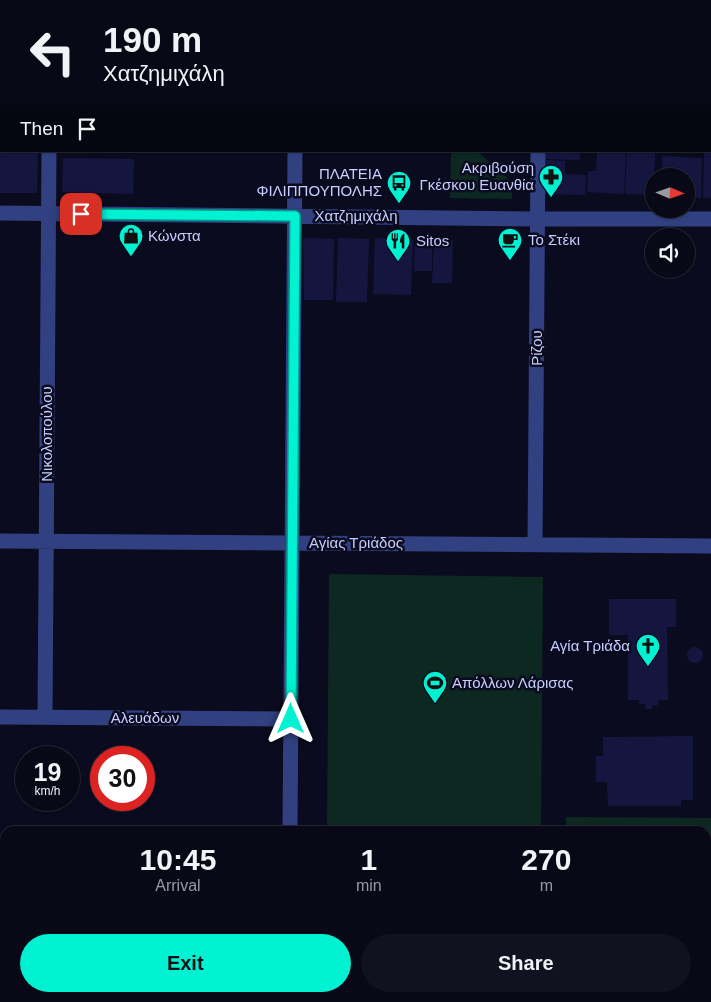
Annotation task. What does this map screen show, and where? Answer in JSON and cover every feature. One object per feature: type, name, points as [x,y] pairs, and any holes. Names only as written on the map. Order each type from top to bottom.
[{"type":"street","name":"Νικολοπούλου","points":[[45,717],[49,152]]},
{"type":"street","points":[[290,826],[295,152]]},
{"type":"street","name":"Ρίζου","points":[[535,544],[538,152]]},
{"type":"street","name":"Χατζημιχάλη","points":[[0,213],[711,219]]},
{"type":"street","name":"Αγίας Τριάδος","points":[[0,541],[711,546]]},
{"type":"street","name":"Αλευάδων","points":[[0,716],[291,719]]},
{"type":"green space","points":[[451,152],[478,152],[512,182],[512,199],[450,198]]},
{"type":"green space","name":"Απόλλων Λάρισας","points":[[329,574],[543,577],[541,826],[327,826]]},
{"type":"green space","points":[[566,817],[711,818],[711,826],[566,826]]},
{"type":"building","points":[[0,152],[38,153],[37,193],[0,193]]},
{"type":"building","points":[[546,152],[580,152],[580,160],[546,159]]},
{"type":"building","points":[[597,152],[626,152],[624,194],[587,192],[588,171],[596,171]]},
{"type":"building","points":[[627,152],[655,152],[655,168],[645,168],[645,195],[625,194]]},
{"type":"building","points":[[704,152],[711,152],[711,198],[703,198]]},
{"type":"building","points":[[662,156],[702,158],[701,198],[695,198],[695,168],[662,168]]},
{"type":"building","points":[[63,158],[134,159],[133,194],[62,192]]},
{"type":"building","points":[[546,160],[565,161],[565,174],[586,175],[585,195],[545,194]]},
{"type":"building","points":[[303,238],[334,239],[333,300],[304,300]]},
{"type":"building","points":[[338,238],[369,239],[367,302],[336,302]]},
{"type":"building","points":[[375,238],[413,240],[411,295],[373,294]]},
{"type":"building","points":[[415,240],[432,240],[432,271],[414,271]]},
{"type":"building","points":[[434,240],[453,240],[452,283],[432,283]]},
{"type":"building","name":"Αγία Τριάδα","points":[[609,599],[676,599],[676,627],[667,627],[668,700],[658,700],[658,705],[652,706],[652,709],[645,709],[645,704],[639,704],[639,700],[628,700],[628,635],[609,635]]},
{"type":"building","points":[[695,647],[703,655],[695,663],[687,655]]},
{"type":"building","points":[[693,736],[693,800],[681,800],[681,806],[608,806],[607,782],[596,782],[596,756],[603,756],[603,737]]},
{"type":"place","name":"Ακριβούση Γκέσκου Ευανθία","points":[[551,198]]},
{"type":"place","name":"ΠΛΑΤΕΙΑ ΦΙΛΙΠΠΟΥΠΟΛΗΣ","points":[[399,204]]},
{"type":"place","name":"Κώνστα","points":[[131,257]]},
{"type":"place","name":"Το Στέκι","points":[[510,261]]},
{"type":"place","name":"Sitos","points":[[398,262]]},
{"type":"place","name":"Αγία Τριάδα","points":[[648,667]]},
{"type":"place","name":"Απόλλων Λάρισας","points":[[435,704]]},
{"type":"route","points":[[81,214],[295,216],[291,719]]}]
